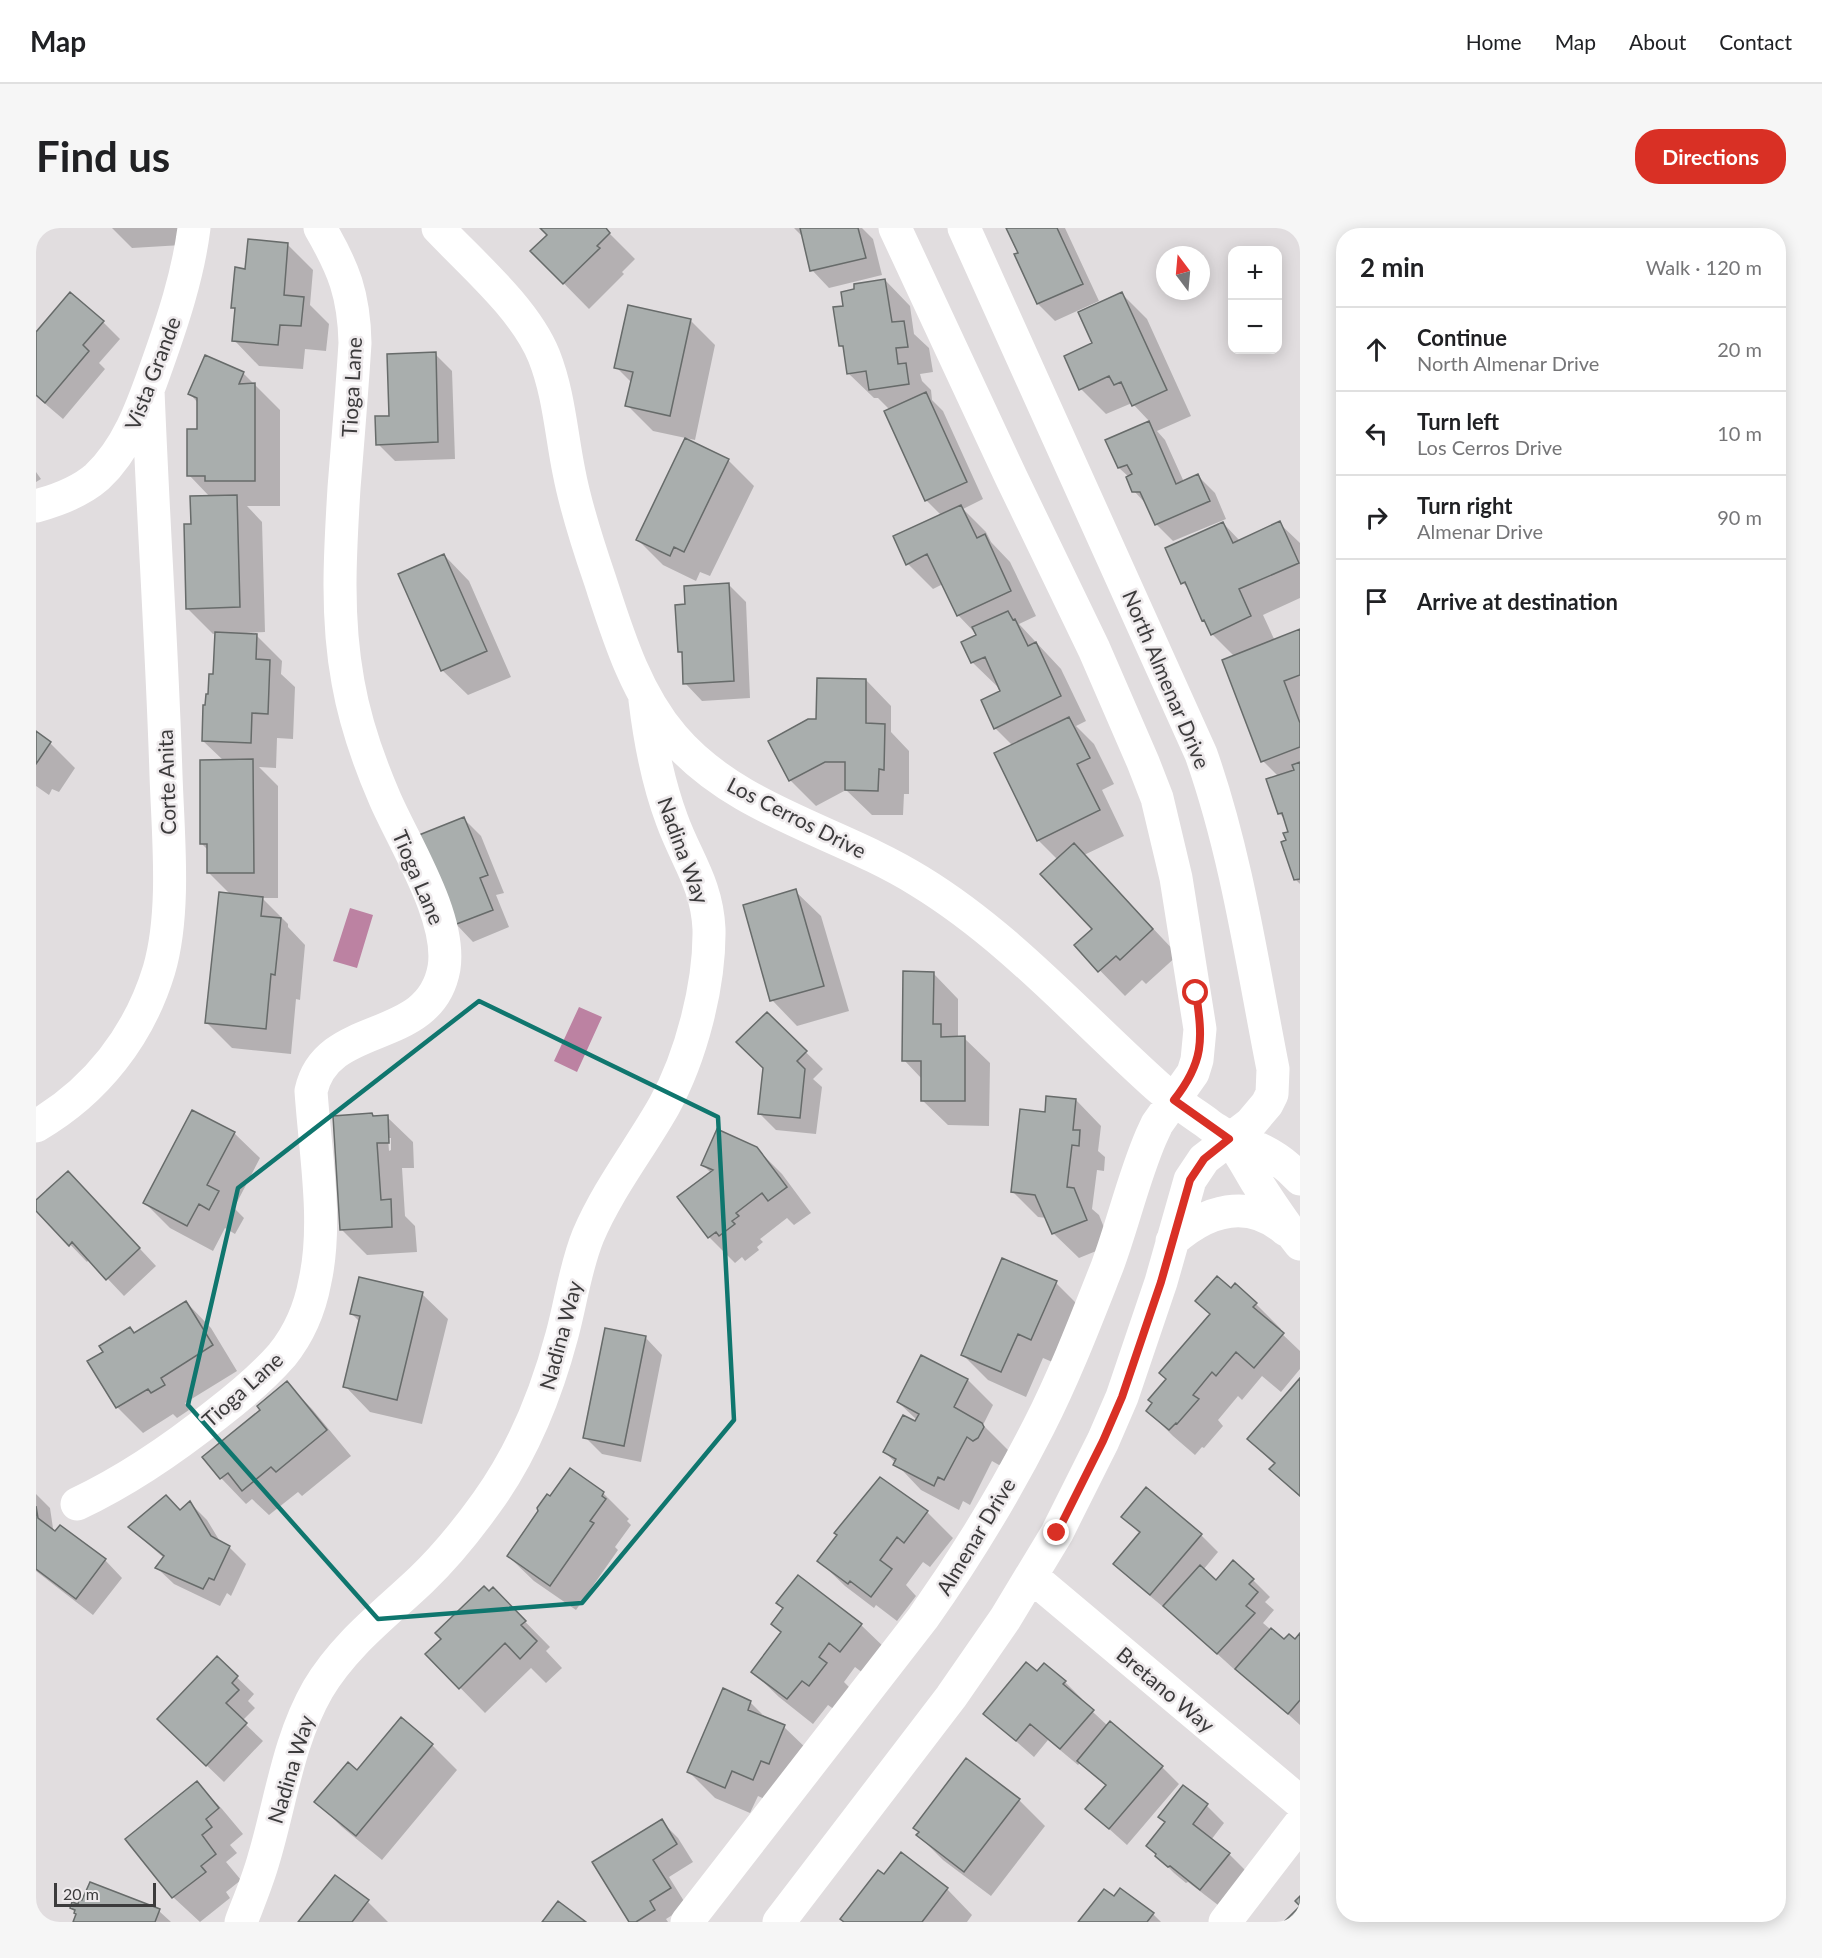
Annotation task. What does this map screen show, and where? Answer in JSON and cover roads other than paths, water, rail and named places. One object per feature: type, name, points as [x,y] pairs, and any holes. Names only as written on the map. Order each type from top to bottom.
[{"type":"street","name":"Vista Grande","points":[[36,506],[77,491],[99,475],[128,436],[148,390],[180,300],[194,228]]},
{"type":"street","name":"Tioga Lane","points":[[77,1504],[136,1473],[195,1432],[256,1382],[282,1355],[300,1326],[312,1296],[318,1264],[319,1208],[311,1091],[314,1080],[319,1069],[327,1060],[347,1045],[404,1022],[417,1014],[438,987],[443,970],[445,952],[438,914],[386,800],[364,745],[348,683],[339,610],[339,559],[355,343],[354,319],[351,294],[343,272],[320,228]]},
{"type":"street","name":"Los Cerros Drive","points":[[438,228],[510,302],[529,328],[543,354],[561,417],[569,472],[586,535],[620,638],[644,695],[676,740],[718,777],[767,806],[891,864],[973,918],[1030,965],[1154,1083],[1229,1139],[1297,1241]]},
{"type":"street","points":[[895,228],[1094,649],[1143,762],[1156,798],[1176,878],[1200,1029],[1197,1060],[1193,1073],[1174,1100]]},
{"type":"street","name":"North Almenar Drive","points":[[964,228],[1191,730],[1224,824],[1241,900],[1274,1082],[1272,1094],[1260,1114],[1229,1139]]},
{"type":"street","name":"Corte Anita","points":[[36,1126],[82,1093],[110,1064],[123,1046],[134,1029],[153,988],[160,967],[164,943],[168,897],[168,835],[163,675],[155,563],[148,390]]},
{"type":"street","name":"Nadina Way","points":[[241,1922],[265,1856],[279,1794],[296,1738],[310,1705],[334,1665],[351,1644],[453,1546],[485,1505],[515,1460],[547,1387],[586,1241],[613,1186],[665,1103],[687,1052],[695,1025],[705,973],[709,929],[700,881],[674,825],[660,786],[650,740],[644,695]]},
{"type":"street","name":"Almenar Drive","points":[[687,1922],[923,1618],[948,1583],[990,1513],[1034,1436],[1058,1386],[1108,1264],[1148,1142],[1157,1124],[1174,1100]]},
{"type":"street","name":"Los Cerros Drive","points":[[1229,1139],[1244,1142],[1268,1152],[1290,1168],[1300,1179]]},
{"type":"street","points":[[779,1922],[951,1697],[1005,1619],[1057,1533],[1103,1441],[1136,1359],[1186,1191],[1196,1169],[1204,1159],[1229,1139]]},
{"type":"street","points":[[1172,1241],[1182,1232],[1217,1213],[1238,1210],[1257,1213],[1269,1218],[1297,1241]]},
{"type":"street","name":"Bretano Way","points":[[1032,1576],[1300,1803]]},
{"type":"street","points":[[1225,1922],[1300,1824]]}]
